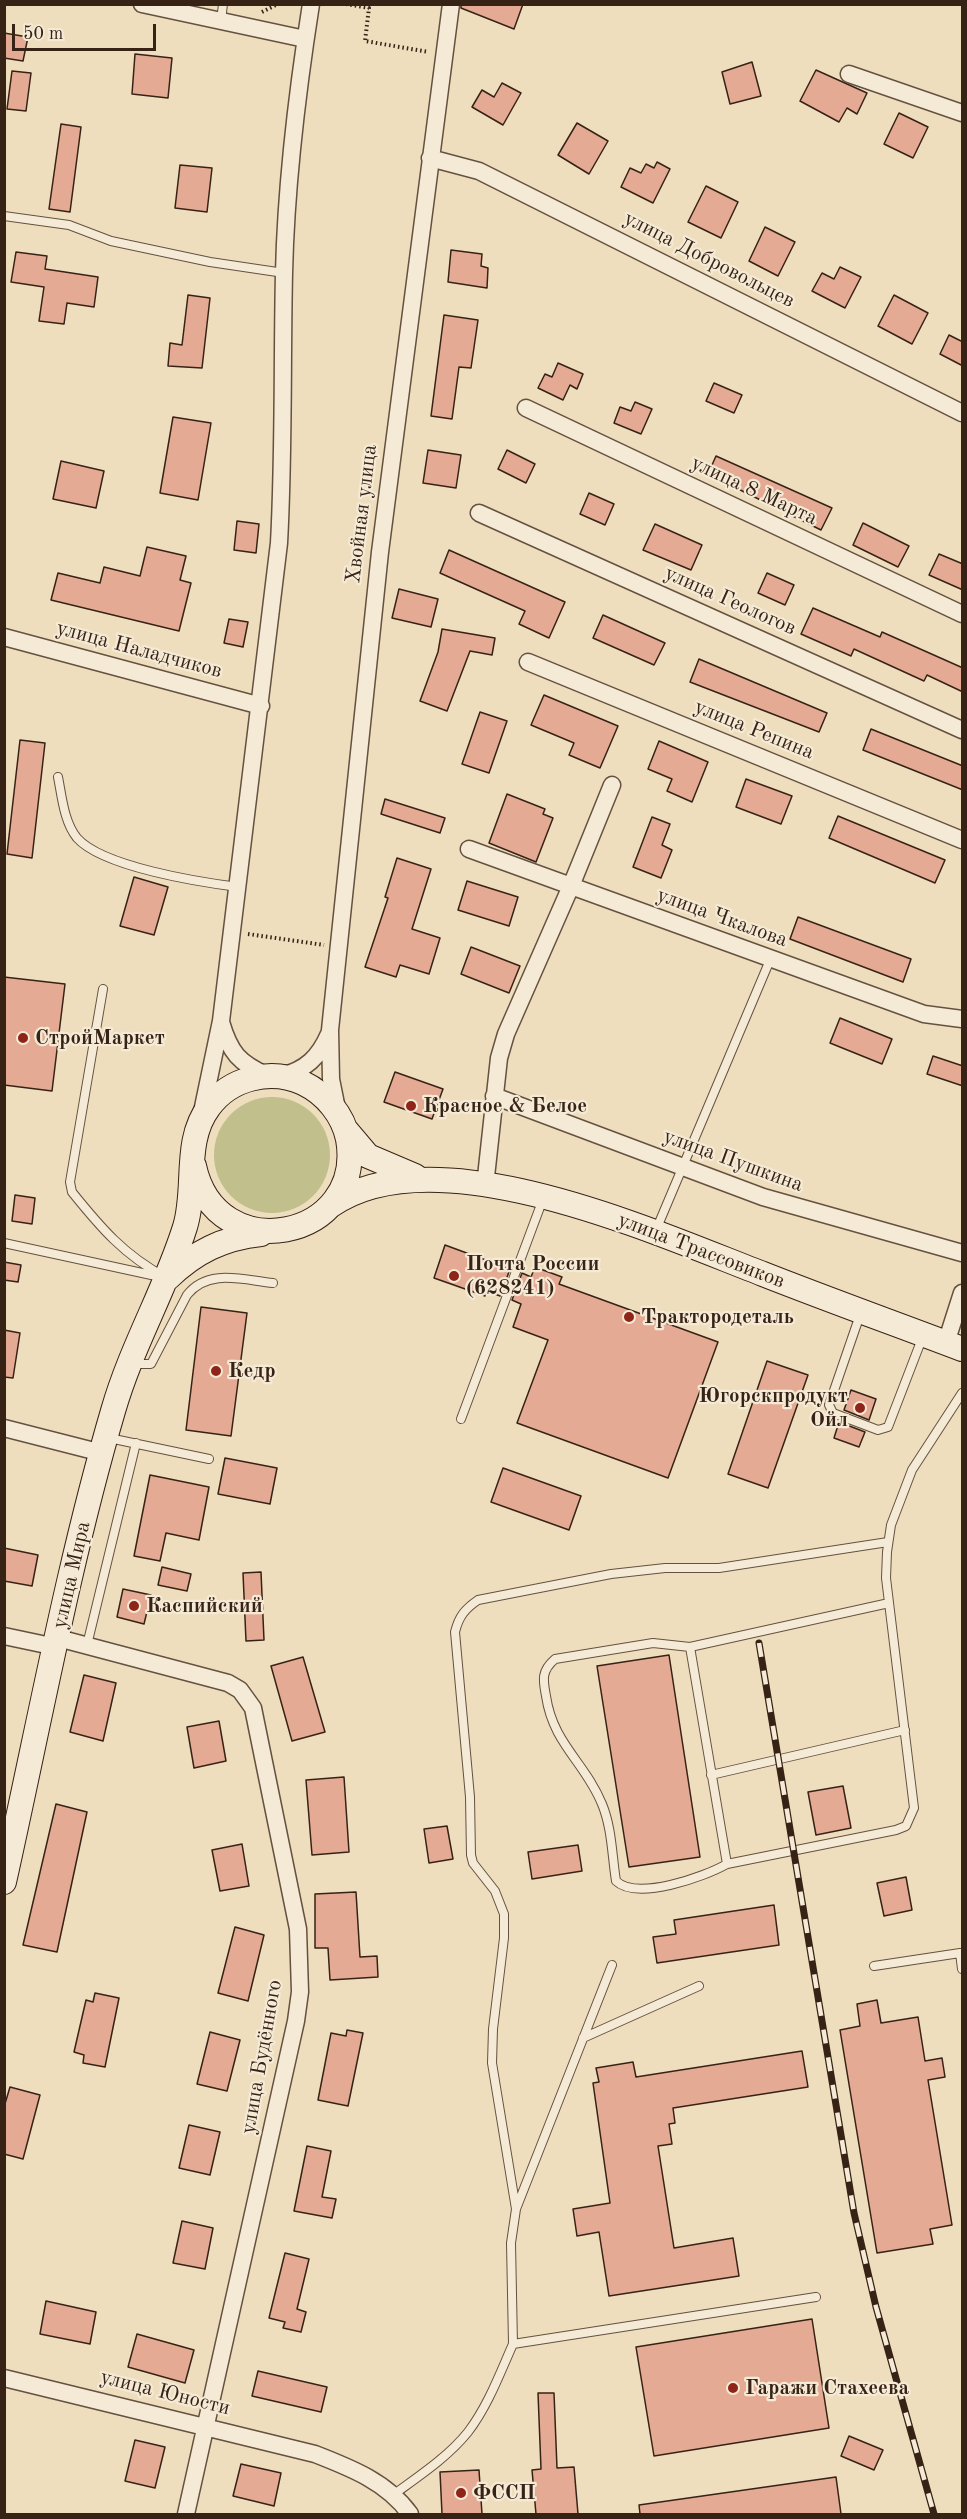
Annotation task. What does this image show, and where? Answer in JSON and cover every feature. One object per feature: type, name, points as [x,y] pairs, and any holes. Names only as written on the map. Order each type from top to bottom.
[{"type":"main road","points":[[168,1278],[190,1209],[194,1145],[198,1125],[208,1108],[226,1090],[250,1079],[274,1076],[300,1082],[319,1093],[330,1103],[368,1156],[400,1171],[432,1180]]},
{"type":"main road","points":[[323,1212],[339,1193],[347,1170],[349,1151],[343,1124]]},
{"type":"main road","points":[[194,1166],[205,1196],[223,1215],[252,1230],[279,1232]]},
{"type":"main road","points":[[168,1278],[197,1254],[217,1243],[237,1237],[279,1232],[300,1226],[346,1196],[365,1187],[401,1180],[432,1180]]},
{"type":"main road","name":"улица Трассовиков","points":[[432,1180],[544,1196],[655,1234],[944,1342]]},
{"type":"main road","name":"улица Мира","points":[[4,1882],[57,1642],[104,1445],[128,1364],[143,1325],[168,1278]]},
{"type":"street","points":[[142,4],[222,13],[305,39]]},
{"type":"street","points":[[198,1125],[221,1021],[261,706],[281,507],[284,273],[293,138],[311,4]]},
{"type":"street","name":"Хвойная улица","points":[[343,1124],[332,1093],[330,1030],[380,552],[451,4]]},
{"type":"street","points":[[849,74],[918,95],[963,113]]},
{"type":"street","name":"улица Добровольцев","points":[[430,158],[479,171],[963,413]]},
{"type":"street","name":"улица 8 Марта","points":[[526,408],[963,614]]},
{"type":"street","name":"улица Геологов","points":[[479,513],[963,730]]},
{"type":"street","name":"улица Наладчиков","points":[[4,637],[261,706]]},
{"type":"street","name":"улица Репина","points":[[528,662],[963,840]]},
{"type":"street","points":[[485,1186],[499,1058],[506,1034],[571,886],[612,785]]},
{"type":"street","name":"улица Чкалова","points":[[469,849],[924,1014],[962,1017]]},
{"type":"street","points":[[221,1021],[226,1038],[239,1059],[274,1076],[300,1071],[308,1065],[323,1046],[330,1030]]},
{"type":"street","name":"улица Пушкина","points":[[494,1096],[681,1168],[800,1210],[927,1241],[963,1253]]},
{"type":"street","points":[[944,1342],[963,1293]]},
{"type":"street","points":[[4,1428],[104,1445]]},
{"type":"street","name":"улица Будённого","points":[[4,1636],[87,1646],[208,1676],[240,1690],[254,1708],[298,1929],[300,1992],[296,2021],[186,2514]]},
{"type":"street","name":"улица Юности","points":[[4,2378],[315,2454],[363,2474],[393,2495],[410,2514]]},
{"type":"lane","points":[[4,216],[69,225],[111,241],[198,260],[284,273]]},
{"type":"lane","points":[[58,777],[68,824],[88,848],[110,858],[197,881],[238,887]]},
{"type":"lane","points":[[655,1234],[770,960]]},
{"type":"lane","points":[[103,990],[70,1182],[72,1192],[118,1245],[137,1262],[168,1278]]},
{"type":"lane","points":[[461,1419],[544,1196]]},
{"type":"lane","points":[[4,1243],[168,1278]]},
{"type":"lane","points":[[128,1364],[151,1364],[187,1295],[195,1285],[214,1277],[273,1283]]},
{"type":"lane","points":[[861,1312],[829,1405],[832,1413],[878,1430],[888,1427],[944,1342]]},
{"type":"lane","points":[[889,1603],[690,1647],[653,1643],[555,1659],[543,1673],[549,1716],[556,1734],[591,1782],[601,1802],[606,1815],[616,1881],[621,1886],[641,1890],[703,1877],[727,1864],[897,1830],[906,1826],[914,1808],[886,1578],[888,1542],[899,1500],[912,1470],[963,1393]]},
{"type":"lane","points":[[104,1445],[136,1443],[209,1459]]},
{"type":"lane","points":[[87,1646],[136,1443]]},
{"type":"lane","points":[[516,2209],[492,2064],[493,2028],[504,1938],[504,1914],[495,1891],[473,1863],[471,1855],[470,1797],[455,1632],[459,1618],[464,1610],[478,1600],[611,1574],[665,1568],[719,1568],[888,1542]]},
{"type":"lane","points":[[690,1647],[727,1864]]},
{"type":"lane","points":[[711,1775],[905,1730]]},
{"type":"lane","points":[[874,1966],[961,1952],[963,1969]]},
{"type":"lane","points":[[393,2495],[450,2452],[468,2431],[489,2398],[513,2344],[511,2243],[516,2209],[612,1965]]},
{"type":"lane","points":[[583,2038],[699,1986]]},
{"type":"lane","points":[[513,2344],[816,2297]]},
{"type":"path","points":[[258,14],[278,4]]},
{"type":"path","points":[[346,4],[369,8],[365,41],[444,54]]},
{"type":"path","points":[[232,932],[339,947]]},
{"type":"shaded area","points":[[272,1097],[294,1102],[313,1114],[325,1133],[330,1155],[325,1177],[313,1196],[294,1208],[272,1213],[250,1208],[231,1196],[219,1177],[214,1155],[219,1133],[231,1114],[250,1102]]},
{"type":"building","points":[[461,4],[523,4],[514,29],[461,8]]},
{"type":"building","points":[[4,33],[28,37],[23,61],[4,58]]},
{"type":"building","points":[[135,54],[172,58],[168,98],[132,94]]},
{"type":"building","points":[[752,62],[761,96],[730,104],[722,72]]},
{"type":"building","points":[[816,70],[867,93],[857,114],[847,108],[839,122],[800,101]]},
{"type":"building","points":[[12,71],[31,73],[26,111],[7,109]]},
{"type":"building","points":[[502,83],[521,93],[503,125],[472,107],[482,90],[494,97]]},
{"type":"building","points":[[899,113],[928,127],[913,158],[884,144]]},
{"type":"building","points":[[577,123],[608,141],[589,174],[558,155]]},
{"type":"building","points":[[61,124],[81,127],[70,212],[49,209]]},
{"type":"building","points":[[657,162],[670,169],[653,203],[621,187],[630,168],[641,173],[646,164],[654,168]]},
{"type":"building","points":[[180,165],[212,168],[207,212],[175,208]]},
{"type":"building","points":[[706,186],[738,202],[721,238],[688,222]]},
{"type":"building","points":[[765,227],[795,242],[778,276],[749,261]]},
{"type":"building","points":[[451,250],[482,254],[481,266],[488,268],[487,288],[448,282]]},
{"type":"building","points":[[16,252],[47,256],[45,269],[98,277],[94,307],[67,303],[64,324],[39,321],[44,287],[11,282]]},
{"type":"building","points":[[840,267],[861,277],[845,308],[812,291],[822,273],[834,279]]},
{"type":"building","points":[[188,295],[210,298],[202,368],[168,366],[170,343],[182,345]]},
{"type":"building","points":[[894,295],[928,313],[912,344],[878,326]]},
{"type":"building","points":[[444,315],[478,320],[471,368],[459,367],[452,419],[431,416]]},
{"type":"building","points":[[949,335],[963,342],[963,366],[940,354]]},
{"type":"building","points":[[558,363],[583,374],[577,389],[570,385],[563,400],[538,388],[545,374],[552,377]]},
{"type":"building","points":[[714,383],[742,395],[734,413],[706,401]]},
{"type":"building","points":[[635,402],[652,409],[641,434],[614,423],[620,407],[631,411]]},
{"type":"building","points":[[173,417],[211,423],[198,500],[160,493]]},
{"type":"building","points":[[428,450],[461,455],[456,488],[423,483]]},
{"type":"building","points":[[507,450],[535,464],[526,483],[498,469]]},
{"type":"building","points":[[716,456],[832,508],[821,530],[708,474]]},
{"type":"building","points":[[61,461],[104,471],[96,508],[53,499]]},
{"type":"building","points":[[589,493],[614,504],[605,525],[580,514]]},
{"type":"building","points":[[237,521],[259,524],[256,553],[234,550]]},
{"type":"building","points":[[863,523],[909,546],[898,567],[853,545]]},
{"type":"building","points":[[655,524],[702,545],[691,570],[643,550]]},
{"type":"building","points":[[147,547],[186,556],[180,580],[191,583],[179,631],[51,600],[58,573],[100,583],[104,567],[140,576]]},
{"type":"building","points":[[449,550],[565,602],[549,638],[519,624],[525,611],[440,573]]},
{"type":"building","points":[[939,554],[963,564],[963,590],[929,575]]},
{"type":"building","points":[[767,573],[794,585],[785,605],[758,593]]},
{"type":"building","points":[[399,589],[438,599],[431,627],[392,618]]},
{"type":"building","points":[[813,608],[880,637],[882,632],[963,668],[963,692],[927,675],[924,681],[854,649],[851,656],[801,634]]},
{"type":"building","points":[[603,615],[665,643],[654,665],[593,638]]},
{"type":"building","points":[[229,619],[248,622],[243,647],[224,643]]},
{"type":"building","points":[[442,629],[495,638],[492,655],[470,651],[447,711],[420,701],[438,652]]},
{"type":"building","points":[[699,659],[827,713],[819,732],[690,682]]},
{"type":"building","points":[[544,695],[618,726],[600,768],[569,755],[574,743],[531,725]]},
{"type":"building","points":[[480,712],[507,721],[489,773],[462,764]]},
{"type":"building","points":[[871,729],[963,766],[963,790],[863,750]]},
{"type":"building","points":[[20,740],[45,743],[32,858],[7,854]]},
{"type":"building","points":[[659,741],[708,762],[692,802],[667,791],[672,779],[648,769]]},
{"type":"building","points":[[746,779],[792,796],[781,824],[736,807]]},
{"type":"building","points":[[507,794],[545,809],[543,814],[553,818],[536,862],[489,843]]},
{"type":"building","points":[[385,799],[445,818],[440,833],[381,814]]},
{"type":"building","points":[[838,816],[945,860],[935,883],[829,838]]},
{"type":"building","points":[[652,817],[670,824],[662,845],[672,850],[661,878],[633,867]]},
{"type":"building","points":[[397,858],[431,869],[412,929],[440,938],[429,974],[400,965],[396,977],[365,967],[388,898],[385,897]]},
{"type":"building","points":[[134,877],[168,887],[154,935],[120,926]]},
{"type":"building","points":[[467,881],[518,897],[509,926],[458,910]]},
{"type":"building","points":[[798,917],[911,959],[903,982],[790,939]]},
{"type":"building","points":[[471,947],[520,966],[509,993],[461,974]]},
{"type":"building","points":[[4,977],[65,984],[52,1091],[4,1085]]},
{"type":"building","points":[[840,1018],[892,1039],[882,1064],[830,1043]]},
{"type":"building","points":[[933,1056],[963,1066],[963,1086],[927,1074]]},
{"type":"building","points":[[395,1072],[443,1089],[432,1119],[384,1102]]},
{"type":"building","points":[[15,1195],[35,1198],[32,1224],[12,1221]]},
{"type":"building","points":[[445,1245],[510,1269],[500,1296],[487,1291],[485,1296],[434,1278]]},
{"type":"building","points":[[4,1262],[21,1265],[18,1282],[4,1280]]},
{"type":"building","points":[[535,1267],[562,1277],[559,1284],[718,1342],[668,1478],[517,1423],[548,1340],[513,1327],[521,1304],[512,1300],[522,1273],[531,1277]]},
{"type":"building","name":"Кедр","points":[[201,1307],[247,1313],[231,1436],[186,1430]]},
{"type":"building","points":[[4,1330],[20,1333],[13,1378],[4,1377]]},
{"type":"building","points":[[767,1361],[808,1375],[768,1488],[728,1474]]},
{"type":"building","points":[[851,1390],[876,1399],[869,1420],[844,1410]]},
{"type":"building","points":[[839,1422],[865,1432],[859,1447],[834,1438]]},
{"type":"building","points":[[225,1458],[277,1468],[270,1504],[218,1494]]},
{"type":"building","points":[[503,1468],[581,1496],[569,1530],[491,1502]]},
{"type":"building","points":[[150,1475],[209,1487],[199,1540],[166,1533],[160,1561],[134,1556]]},
{"type":"building","points":[[4,1548],[38,1555],[32,1586],[4,1581]]},
{"type":"building","points":[[162,1567],[191,1574],[187,1591],[158,1585]]},
{"type":"building","points":[[261,1572],[264,1640],[246,1641],[243,1573]]},
{"type":"building","name":"Каспийский","points":[[123,1589],[151,1595],[144,1624],[117,1617]]},
{"type":"building","points":[[669,1655],[700,1857],[629,1867],[597,1666]]},
{"type":"building","points":[[303,1657],[325,1732],[292,1741],[271,1666]]},
{"type":"building","points":[[84,1675],[116,1683],[103,1741],[70,1732]]},
{"type":"building","points":[[219,1721],[226,1761],[194,1768],[187,1727]]},
{"type":"building","points":[[344,1777],[349,1852],[312,1855],[306,1780]]},
{"type":"building","points":[[843,1786],[851,1828],[816,1835],[808,1792]]},
{"type":"building","points":[[56,1804],[87,1812],[57,1952],[23,1945]]},
{"type":"building","points":[[447,1826],[453,1859],[429,1863],[424,1829]]},
{"type":"building","points":[[242,1844],[249,1886],[220,1891],[212,1850]]},
{"type":"building","points":[[578,1845],[582,1871],[532,1879],[528,1852]]},
{"type":"building","points":[[906,1877],[912,1910],[884,1916],[877,1883]]},
{"type":"building","points":[[356,1892],[360,1957],[377,1956],[378,1977],[330,1980],[328,1948],[315,1948],[315,1894]]},
{"type":"building","points":[[774,1905],[779,1945],[657,1963],[653,1937],[676,1934],[674,1920]]},
{"type":"building","points":[[235,1927],[264,1935],[248,2001],[218,1993]]},
{"type":"building","points":[[95,1993],[119,1998],[105,2067],[83,2063],[84,2055],[74,2052],[86,2000],[93,2002]]},
{"type":"building","points":[[877,2000],[881,2023],[918,2017],[925,2061],[942,2058],[945,2077],[928,2080],[952,2225],[930,2229],[933,2244],[877,2253],[840,2030],[860,2026],[857,2004]]},
{"type":"building","points":[[347,2030],[363,2033],[348,2106],[318,2100],[331,2033],[346,2036]]},
{"type":"building","points":[[210,2032],[240,2040],[227,2091],[197,2084]]},
{"type":"building","points":[[802,2051],[808,2087],[673,2108],[675,2123],[669,2124],[672,2144],[658,2146],[674,2248],[733,2238],[739,2276],[609,2296],[599,2232],[577,2236],[573,2209],[610,2203],[593,2083],[599,2082],[596,2068],[633,2062],[636,2077]]},
{"type":"building","points":[[10,2087],[40,2095],[23,2159],[4,2154],[4,2107]]},
{"type":"building","points":[[189,2125],[220,2132],[210,2175],[179,2168]]},
{"type":"building","points":[[307,2146],[331,2151],[322,2197],[336,2199],[332,2218],[294,2211]]},
{"type":"building","points":[[182,2221],[213,2228],[205,2269],[173,2263]]},
{"type":"building","points":[[285,2253],[309,2259],[297,2309],[306,2312],[301,2332],[283,2328],[285,2322],[269,2318]]},
{"type":"building","points":[[46,2301],[96,2312],[90,2344],[40,2334]]},
{"type":"building","name":"Гаражи Стахеева","points":[[812,2319],[829,2428],[654,2456],[636,2347]]},
{"type":"building","points":[[137,2334],[194,2350],[185,2383],[128,2367]]},
{"type":"building","points":[[258,2371],[327,2387],[321,2412],[252,2396]]},
{"type":"building","points":[[538,2393],[554,2393],[557,2468],[574,2467],[578,2514],[536,2514],[532,2470],[541,2469]]},
{"type":"building","points":[[849,2436],[883,2450],[874,2470],[841,2456]]},
{"type":"building","points":[[135,2440],[165,2447],[155,2488],[125,2481]]},
{"type":"building","points":[[241,2464],[281,2473],[274,2506],[233,2496]]},
{"type":"building","name":"ФССП","points":[[479,2470],[482,2514],[442,2514],[440,2472]]},
{"type":"building","points":[[836,2477],[841,2514],[640,2514],[639,2505]]},
{"type":"railway","points":[[759,1643],[854,2213],[876,2307],[934,2514]]},
{"type":"place","name":"СтройМаркет","points":[[23,1038]]},
{"type":"place","name":"Красное & Белое","points":[[411,1106]]},
{"type":"place","name":"Почта России (628241)","points":[[454,1276]]},
{"type":"place","name":"Трактородеталь","points":[[629,1317]]},
{"type":"place","name":"Кедр","points":[[216,1371]]},
{"type":"place","name":"Югорскпродукт Ойл","points":[[860,1408]]},
{"type":"place","name":"Каспийский","points":[[134,1606]]},
{"type":"place","name":"Гаражи Стахеева","points":[[733,2388]]},
{"type":"place","name":"ФССП","points":[[461,2493]]}]
